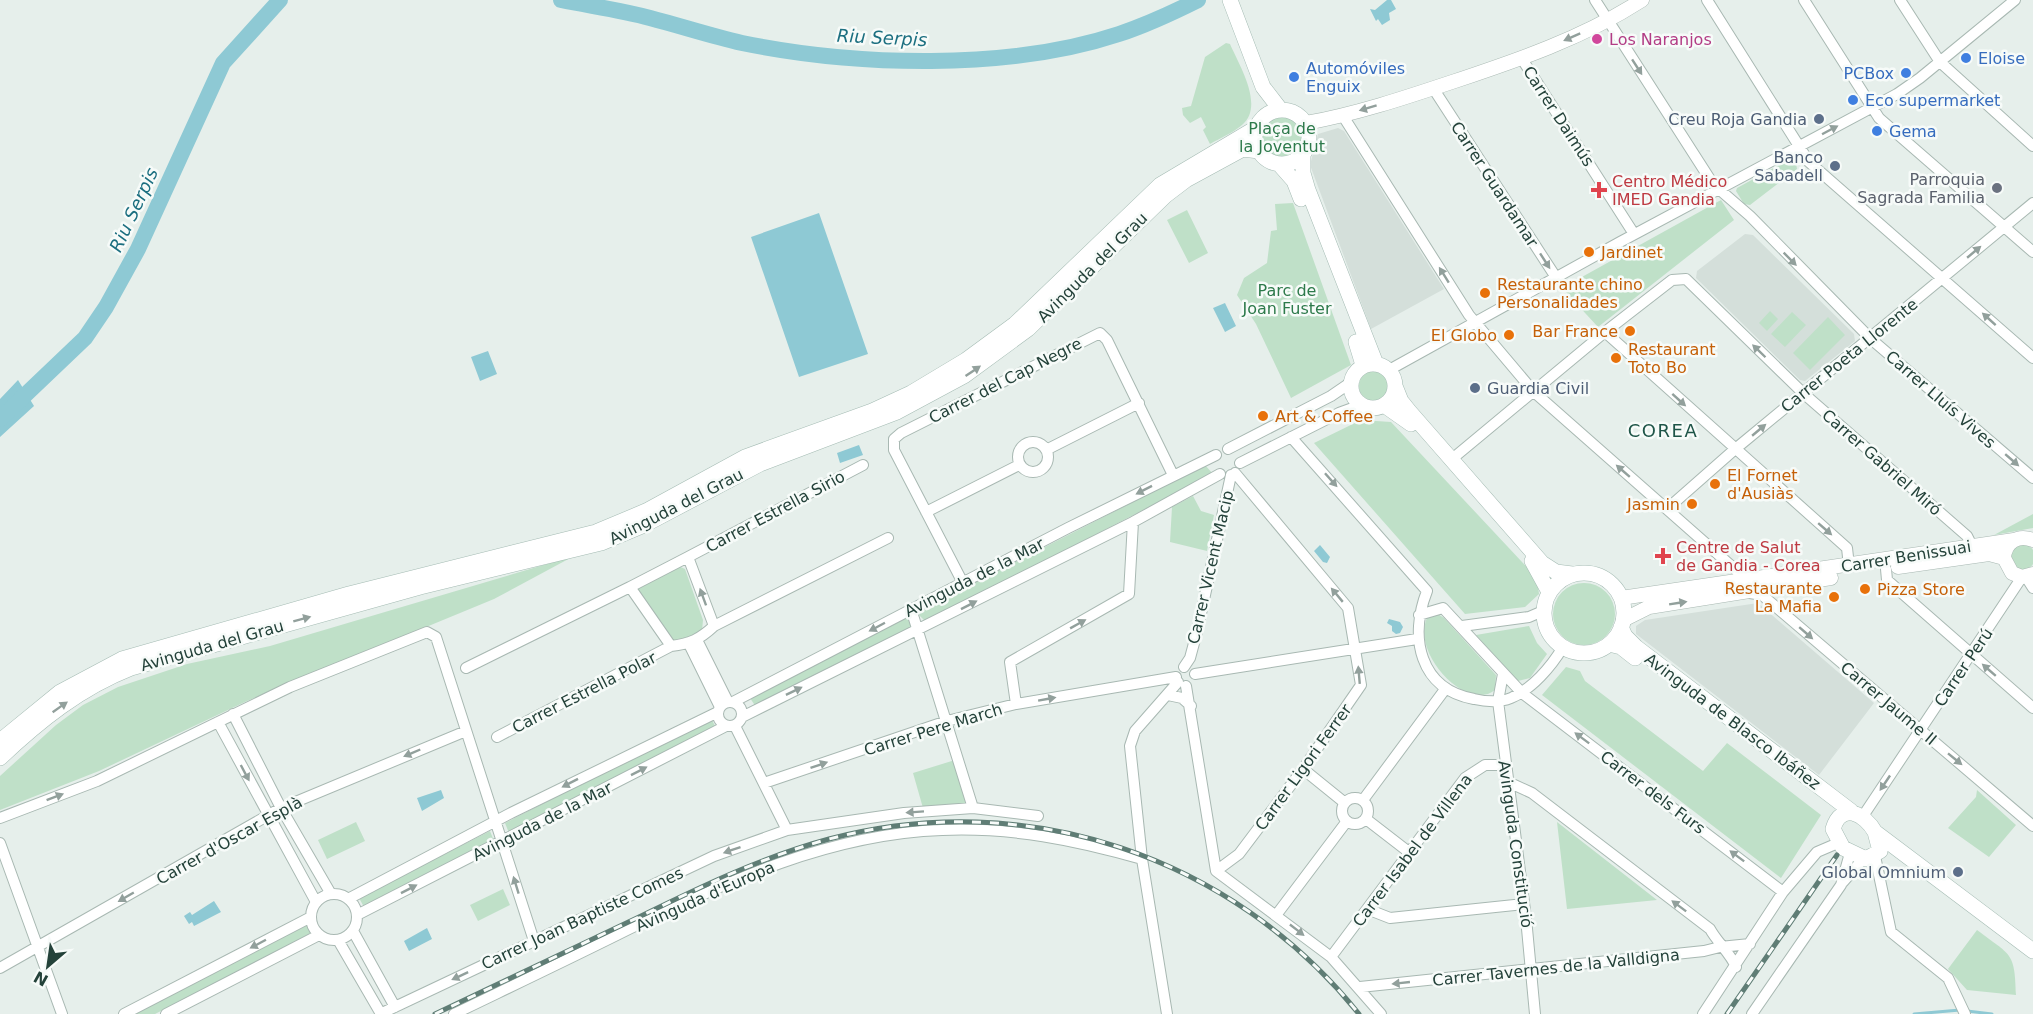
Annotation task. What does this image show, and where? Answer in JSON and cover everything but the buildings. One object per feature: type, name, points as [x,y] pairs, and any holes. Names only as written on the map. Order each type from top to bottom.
[{"type":"main road","points":[[1230,0],[1263,87],[1280,109]]},
{"type":"main road","points":[[1263,87],[1256,144],[1268,160],[1279,164],[1294,181],[1376,366],[1395,386],[1401,401],[1542,563],[1556,572],[1582,573],[1602,578],[1613,586],[1621,598],[1622,623],[1610,644],[1587,653],[1563,647],[1548,632],[1543,611],[1549,592],[1555,584],[1572,574]]},
{"type":"main road","points":[[1257,125],[1272,111],[1280,109],[1295,113],[1306,123],[1309,136],[1303,154],[1303,173],[1376,366]]},
{"type":"main road","name":"Avinguda del Grau","points":[[0,741],[60,692],[122,659],[302,606],[596,532],[646,511],[745,457],[854,418],[911,393],[957,366],[1015,324],[1160,185],[1257,125]]},
{"type":"main road","name":"Avinguda del Grau","points":[[0,758],[61,706],[97,684],[131,668],[420,587],[601,543],[644,525],[760,464],[866,426],[914,405],[964,376],[1028,329],[1156,203],[1173,190],[1243,149],[1259,151]]},
{"type":"main road","points":[[1279,164],[1296,160],[1303,154]]},
{"type":"main road","points":[[1376,366],[1353,376],[1350,383],[1353,396],[1361,405],[1373,408],[1384,405],[1392,397],[1395,386]]},
{"type":"main road","points":[[1384,405],[1406,419],[1538,567],[1549,592]]},
{"type":"main road","name":"Avinguda de Blasco Ibáñez","points":[[1622,623],[1625,636],[1636,647],[1857,814],[1875,832]]},
{"type":"main road","name":"Avinguda de Blasco Ibáñez","points":[[1610,644],[1621,647],[1631,654],[1829,807],[1853,845]]},
{"type":"main road","points":[[1853,845],[1840,816],[1857,814]]},
{"type":"main road","points":[[1853,845],[1875,832],[2033,951]]},
{"type":"main road","points":[[1853,845],[1887,852],[1904,862],[2033,963]]},
{"type":"street","name":"Carrer Lluís Vives","points":[[1595,0],[1719,190],[1750,216],[1871,339],[2033,478]]},
{"type":"street","points":[[1306,123],[1343,116],[1522,59],[1607,21],[1642,0]]},
{"type":"street","points":[[1707,0],[1801,151],[2033,358]]},
{"type":"street","points":[[1804,0],[1880,120],[2033,252]]},
{"type":"street","points":[[1900,0],[1940,62],[2033,146]]},
{"type":"street","points":[[1376,366],[1476,324],[1634,234],[1801,151],[1915,82],[2011,1]]},
{"type":"street","name":"Carrer Daimús","points":[[1522,59],[1634,234]]},
{"type":"street","name":"Carrer Guardamar","points":[[1433,88],[1557,279]]},
{"type":"street","points":[[1343,116],[1476,324],[1534,392],[1737,571],[1741,586]]},
{"type":"street","name":"Carrer Poeta Llorente","points":[[1667,509],[1734,450],[2033,203]]},
{"type":"street","name":"Carrer Gabriel Miró","points":[[1605,332],[1672,280],[1686,279],[1803,393],[1967,536],[1972,546]]},
{"type":"street","points":[[1452,459],[1605,332],[1734,450],[1847,548],[1849,566]]},
{"type":"street","name":"Carrer del Cap Negre","points":[[926,512],[893,446],[894,439],[1096,333],[1107,340],[1139,403]]},
{"type":"street","points":[[1350,383],[1330,396],[1216,455],[1214,467],[1228,474],[1240,463],[1339,413],[1361,405]]},
{"type":"street","points":[[1046,450],[1139,403],[1173,475]]},
{"type":"street","points":[[1291,437],[1427,591],[1419,615],[1417,639],[1425,663],[1446,688],[1472,699],[1498,701],[1522,693],[1539,677],[1563,647]]},
{"type":"street","points":[[1026,443],[1038,443],[1046,450],[1048,460],[1038,471],[1028,472],[1019,465],[1017,455],[1026,443]]},
{"type":"street","points":[[1228,449],[1235,452],[1240,463]]},
{"type":"street","name":"Avinguda de la Mar","points":[[348,899],[496,821],[1216,455]]},
{"type":"street","name":"Carrer Estrella Sirio","points":[[688,557],[863,465]]},
{"type":"street","points":[[963,583],[926,512],[1019,465]]},
{"type":"street","name":"Avinguda de la Mar","points":[[357,915],[1228,474]]},
{"type":"street","name":"Carrer Ligori Ferrer","points":[[1216,871],[1239,854],[1303,769],[1361,685],[1348,608],[1228,474]]},
{"type":"street","name":"Carrer Vicent Macip","points":[[1216,871],[1186,678],[1228,474]]},
{"type":"street","points":[[1016,704],[1010,662],[1129,594],[1133,522]]},
{"type":"street","points":[[734,723],[721,723],[724,706],[693,642],[714,626],[888,538]]},
{"type":"street","name":"Carrer Benissuai","points":[[1622,623],[1649,607],[1741,586],[1849,566],[2032,538]]},
{"type":"street","points":[[2014,540],[2006,547],[2004,558],[2012,573],[2029,579]]},
{"type":"street","name":"Carrer Benissuai","points":[[1621,598],[1886,569],[1989,554],[2004,558]]},
{"type":"street","points":[[466,668],[688,557],[714,626]]},
{"type":"street","points":[[1886,569],[1887,580],[2033,708]]},
{"type":"street","name":"Carrer Perú","points":[[1857,814],[1920,731],[1971,655],[2029,579]]},
{"type":"street","name":"Carrer Jaume II","points":[[1741,586],[1762,595],[2033,826]]},
{"type":"street","name":"Carrer Estrella Polar","points":[[630,587],[671,646]]},
{"type":"street","name":"Carrer dels Furs","points":[[1427,591],[1522,693],[1783,892]]},
{"type":"street","points":[[1419,615],[1443,608]]},
{"type":"street","points":[[911,609],[974,808]]},
{"type":"street","points":[[1462,626],[1529,617],[1543,611]]},
{"type":"street","points":[[0,818],[97,781],[232,714],[340,666],[427,632],[436,637],[534,941]]},
{"type":"street","name":"Carrer Pere March","points":[[764,783],[947,721],[1016,704],[1417,639]]},
{"type":"street","name":"Carrer Estrella Polar","points":[[497,737],[671,646],[693,642]]},
{"type":"street","name":"Avinguda Constitució","points":[[1503,674],[1498,701],[1532,969],[1535,1014]]},
{"type":"street","points":[[1167,1014],[1142,859],[1130,746],[1133,735],[1168,694],[1186,678]]},
{"type":"street","points":[[1363,800],[1446,688]]},
{"type":"street","points":[[1168,694],[1182,698],[1191,706]]},
{"type":"street","points":[[724,706],[740,708],[734,723],[787,830]]},
{"type":"street","points":[[232,714],[281,808],[331,894],[348,899],[357,915],[352,931],[338,940]]},
{"type":"street","points":[[218,722],[316,902]]},
{"type":"street","name":"Carrer d'Oscar Esplà","points":[[0,968],[39,949],[267,815],[466,731]]},
{"type":"street","name":"Carrer Isabel de Villena","points":[[1331,957],[1469,774],[1485,765],[1505,765]]},
{"type":"street","points":[[1303,769],[1345,803]]},
{"type":"street","points":[[1508,782],[1532,793],[1710,929],[1720,947],[1732,958],[1736,967]]},
{"type":"street","points":[[1354,798],[1363,800],[1368,809],[1366,819],[1356,824],[1347,821],[1342,813],[1345,803],[1354,798]]},
{"type":"street","name":"Carrer Joan Baptiste Comes","points":[[380,1014],[714,856],[787,830],[904,813],[974,808],[1038,816]]},
{"type":"street","points":[[1366,819],[1410,853]]},
{"type":"street","points":[[1277,914],[1347,821]]},
{"type":"street","name":"Avinguda d'Europa","points":[[454,1014],[720,886],[793,858],[859,840],[942,830],[1008,832],[1066,839],[1142,859]]},
{"type":"street","points":[[0,843],[62,1014]]},
{"type":"street","points":[[1702,1014],[1736,967],[1783,892],[1817,852],[1853,845]]},
{"type":"street","points":[[1752,1014],[1841,885],[1853,845]]},
{"type":"street","points":[[1853,845],[1891,932],[1948,978],[1965,1014]]},
{"type":"street","points":[[1216,871],[1277,914],[1331,957],[1360,987],[1381,1014]]},
{"type":"street","points":[[331,894],[316,902],[311,917],[313,926],[319,935],[338,940],[380,1014]]},
{"type":"street","points":[[1367,909],[1390,918],[1524,904]]},
{"type":"street","points":[[124,1014],[311,917]]},
{"type":"street","points":[[352,931],[395,1006]]},
{"type":"street","points":[[166,1014],[319,935]]},
{"type":"street","name":"Carrer Tavernes de la Valldigna","points":[[1360,987],[1704,951],[1750,944]]},
{"type":"shaded area","points":[[1338,128],[1344,131],[1444,289],[1371,329],[1310,165],[1318,134]]},
{"type":"shaded area","points":[[1745,234],[1753,235],[1854,334],[1855,341],[1805,381],[1800,380],[1696,278],[1697,271]]},
{"type":"shaded area","points":[[1758,603],[1874,703],[1819,775],[1636,634],[1636,626],[1645,620]]},
{"type":"green space","points":[[1226,43],[1230,44],[1244,74],[1251,97],[1251,107],[1242,125],[1210,144],[1203,130],[1206,127],[1201,117],[1190,123],[1183,115],[1182,108],[1191,106],[1205,57]]},
{"type":"green space","name":"Plaça de la Joventut","points":[[1282,117],[1296,123],[1302,137],[1296,151],[1282,157],[1268,151],[1262,137],[1268,123]]},
{"type":"green space","points":[[1790,159],[1796,163],[1797,169],[1750,205],[1744,204],[1736,191],[1737,188]]},
{"type":"green space","points":[[1721,200],[1734,220],[1598,327],[1562,288]]},
{"type":"green space","name":"Parc de Joan Fuster","points":[[1293,203],[1351,365],[1291,398],[1256,324],[1237,295],[1244,278],[1267,263],[1271,231],[1277,230],[1275,204]]},
{"type":"green space","points":[[1187,210],[1208,253],[1189,263],[1167,220]]},
{"type":"green space","points":[[1770,311],[1778,319],[1767,331],[1759,323]]},
{"type":"green space","points":[[1792,312],[1806,325],[1785,347],[1771,334]]},
{"type":"green space","points":[[1828,317],[1845,335],[1810,370],[1793,353]]},
{"type":"green space","points":[[1374,371],[1384,376],[1389,386],[1384,396],[1374,401],[1364,396],[1359,386],[1364,376]]},
{"type":"green space","points":[[1361,420],[1391,422],[1537,578],[1539,594],[1525,607],[1465,614],[1314,443]]},
{"type":"green space","points":[[1205,465],[1213,474],[926,622],[919,615],[920,611]]},
{"type":"green space","points":[[1193,496],[1201,511],[1214,515],[1207,551],[1170,542],[1172,507]]},
{"type":"green space","points":[[2033,514],[2033,528],[1994,535]]},
{"type":"green space","points":[[2022,544],[2031,548],[2035,557],[2031,566],[2022,570],[2013,566],[2009,557],[2013,548]]},
{"type":"green space","points":[[574,556],[494,599],[247,701],[99,771],[0,810],[0,776],[56,725],[83,705],[118,687],[187,664],[270,646]]},
{"type":"green space","points":[[676,565],[685,569],[703,620],[702,631],[677,643],[662,627],[637,590],[637,586]]},
{"type":"green space","points":[[1584,583],[1606,592],[1615,614],[1606,636],[1584,645],[1562,636],[1553,614],[1562,592]]},
{"type":"green space","points":[[1438,614],[1496,675],[1495,690],[1483,695],[1470,693],[1457,687],[1444,676],[1427,647],[1424,632],[1427,618]]},
{"type":"green space","points":[[906,616],[911,616],[913,628],[756,707],[750,698]]},
{"type":"green space","points":[[1529,626],[1537,643],[1547,654],[1530,678],[1518,681],[1476,635]]},
{"type":"green space","points":[[1566,667],[1580,671],[1585,681],[1703,771],[1727,743],[1821,815],[1781,878],[1542,695]]},
{"type":"green space","points":[[711,718],[715,726],[509,833],[505,823]]},
{"type":"green space","points":[[955,760],[966,804],[923,808],[913,773]]},
{"type":"green space","points":[[1977,790],[2016,825],[1989,857],[1948,828],[1976,797]]},
{"type":"green space","points":[[356,822],[365,841],[327,859],[318,840]]},
{"type":"green space","points":[[1557,822],[1657,900],[1567,909]]},
{"type":"green space","points":[[490,831],[494,841],[364,907],[359,898]]},
{"type":"green space","points":[[503,889],[510,905],[478,921],[470,905]]},
{"type":"green space","points":[[309,923],[314,932],[155,1014],[133,1014]]},
{"type":"green space","points":[[1977,930],[2009,956],[2014,970],[2016,995],[1967,990],[1948,969]]},
{"type":"water","points":[[1387,0],[1391,0],[1396,9],[1389,13],[1390,20],[1382,25],[1378,19],[1376,21],[1370,9],[1375,10]]},
{"type":"water","points":[[819,213],[868,354],[799,377],[751,237]]},
{"type":"water","points":[[1225,303],[1236,326],[1225,332],[1213,308]]},
{"type":"water","points":[[488,351],[497,374],[480,381],[471,357]]},
{"type":"water","points":[[18,380],[34,406],[0,437],[0,399]]},
{"type":"water","points":[[859,445],[863,455],[840,463],[837,453]]},
{"type":"water","points":[[1320,545],[1330,557],[1327,563],[1323,562],[1314,551]]},
{"type":"water","points":[[1389,619],[1400,622],[1403,627],[1400,633],[1396,634],[1392,631],[1392,626],[1387,623]]},
{"type":"water","points":[[441,790],[444,798],[422,811],[417,798]]},
{"type":"water","points":[[214,901],[221,912],[194,926],[192,922],[189,924],[184,916],[190,912],[192,915]]},
{"type":"water","points":[[427,928],[432,939],[409,951],[404,941]]},
{"type":"waterway","name":"Riu Serpis","points":[[0,419],[85,338],[106,307],[138,249],[223,63],[280,0]]},
{"type":"waterway","name":"Riu Serpis","points":[[561,0],[628,13],[742,43],[786,51],[882,60],[931,61],[981,59],[1076,46],[1119,34],[1198,0]]},
{"type":"waterway","points":[[1914,1014],[1960,1010]]},
{"type":"waterway","points":[[1967,1011],[1992,1014]]},
{"type":"railway","points":[[435,1014],[708,884],[804,846],[903,825],[977,822],[1050,830],[1120,847],[1187,875],[1250,912],[1308,959],[1359,1014]]},
{"type":"railway","points":[[1727,1014],[1837,855]]},
{"type":"place","name":"Los Naranjos","points":[[1597,39]]},
{"type":"place","name":"Eloise","points":[[1966,58]]},
{"type":"place","name":"PCBox","points":[[1906,73]]},
{"type":"place","name":"Automóviles Enguix","points":[[1294,77]]},
{"type":"place","name":"Eco supermarket","points":[[1853,100]]},
{"type":"place","name":"Creu Roja Gandia","points":[[1819,119]]},
{"type":"place","name":"Gema","points":[[1877,131]]},
{"type":"place","name":"Banco Sabadell","points":[[1835,166]]},
{"type":"place","name":"Parroquia Sagrada Familia","points":[[1997,188]]},
{"type":"place","name":"Centro Médico IMED Gandia","points":[[1599,190]]},
{"type":"place","name":"Jardinet","points":[[1589,252]]},
{"type":"place","name":"Restaurante chino Personalidades","points":[[1485,293]]},
{"type":"place","name":"Bar France","points":[[1630,331]]},
{"type":"place","name":"El Globo","points":[[1509,335]]},
{"type":"place","name":"Restaurant Toto Bo","points":[[1616,358]]},
{"type":"place","name":"Guardia Civil","points":[[1475,388]]},
{"type":"place","name":"Art & Coffee","points":[[1263,416]]},
{"type":"place","name":"El Fornet d'Ausiàs","points":[[1715,484]]},
{"type":"place","name":"Jasmin","points":[[1692,504]]},
{"type":"place","name":"Centre de Salut de Gandia - Corea","points":[[1663,556]]},
{"type":"place","name":"Pizza Store","points":[[1865,589]]},
{"type":"place","name":"Restaurante La Mafia","points":[[1834,597]]},
{"type":"place","name":"Global Omnium","points":[[1958,872]]},
{"type":"district","name":"COREA","points":[[1663,431]]}]
